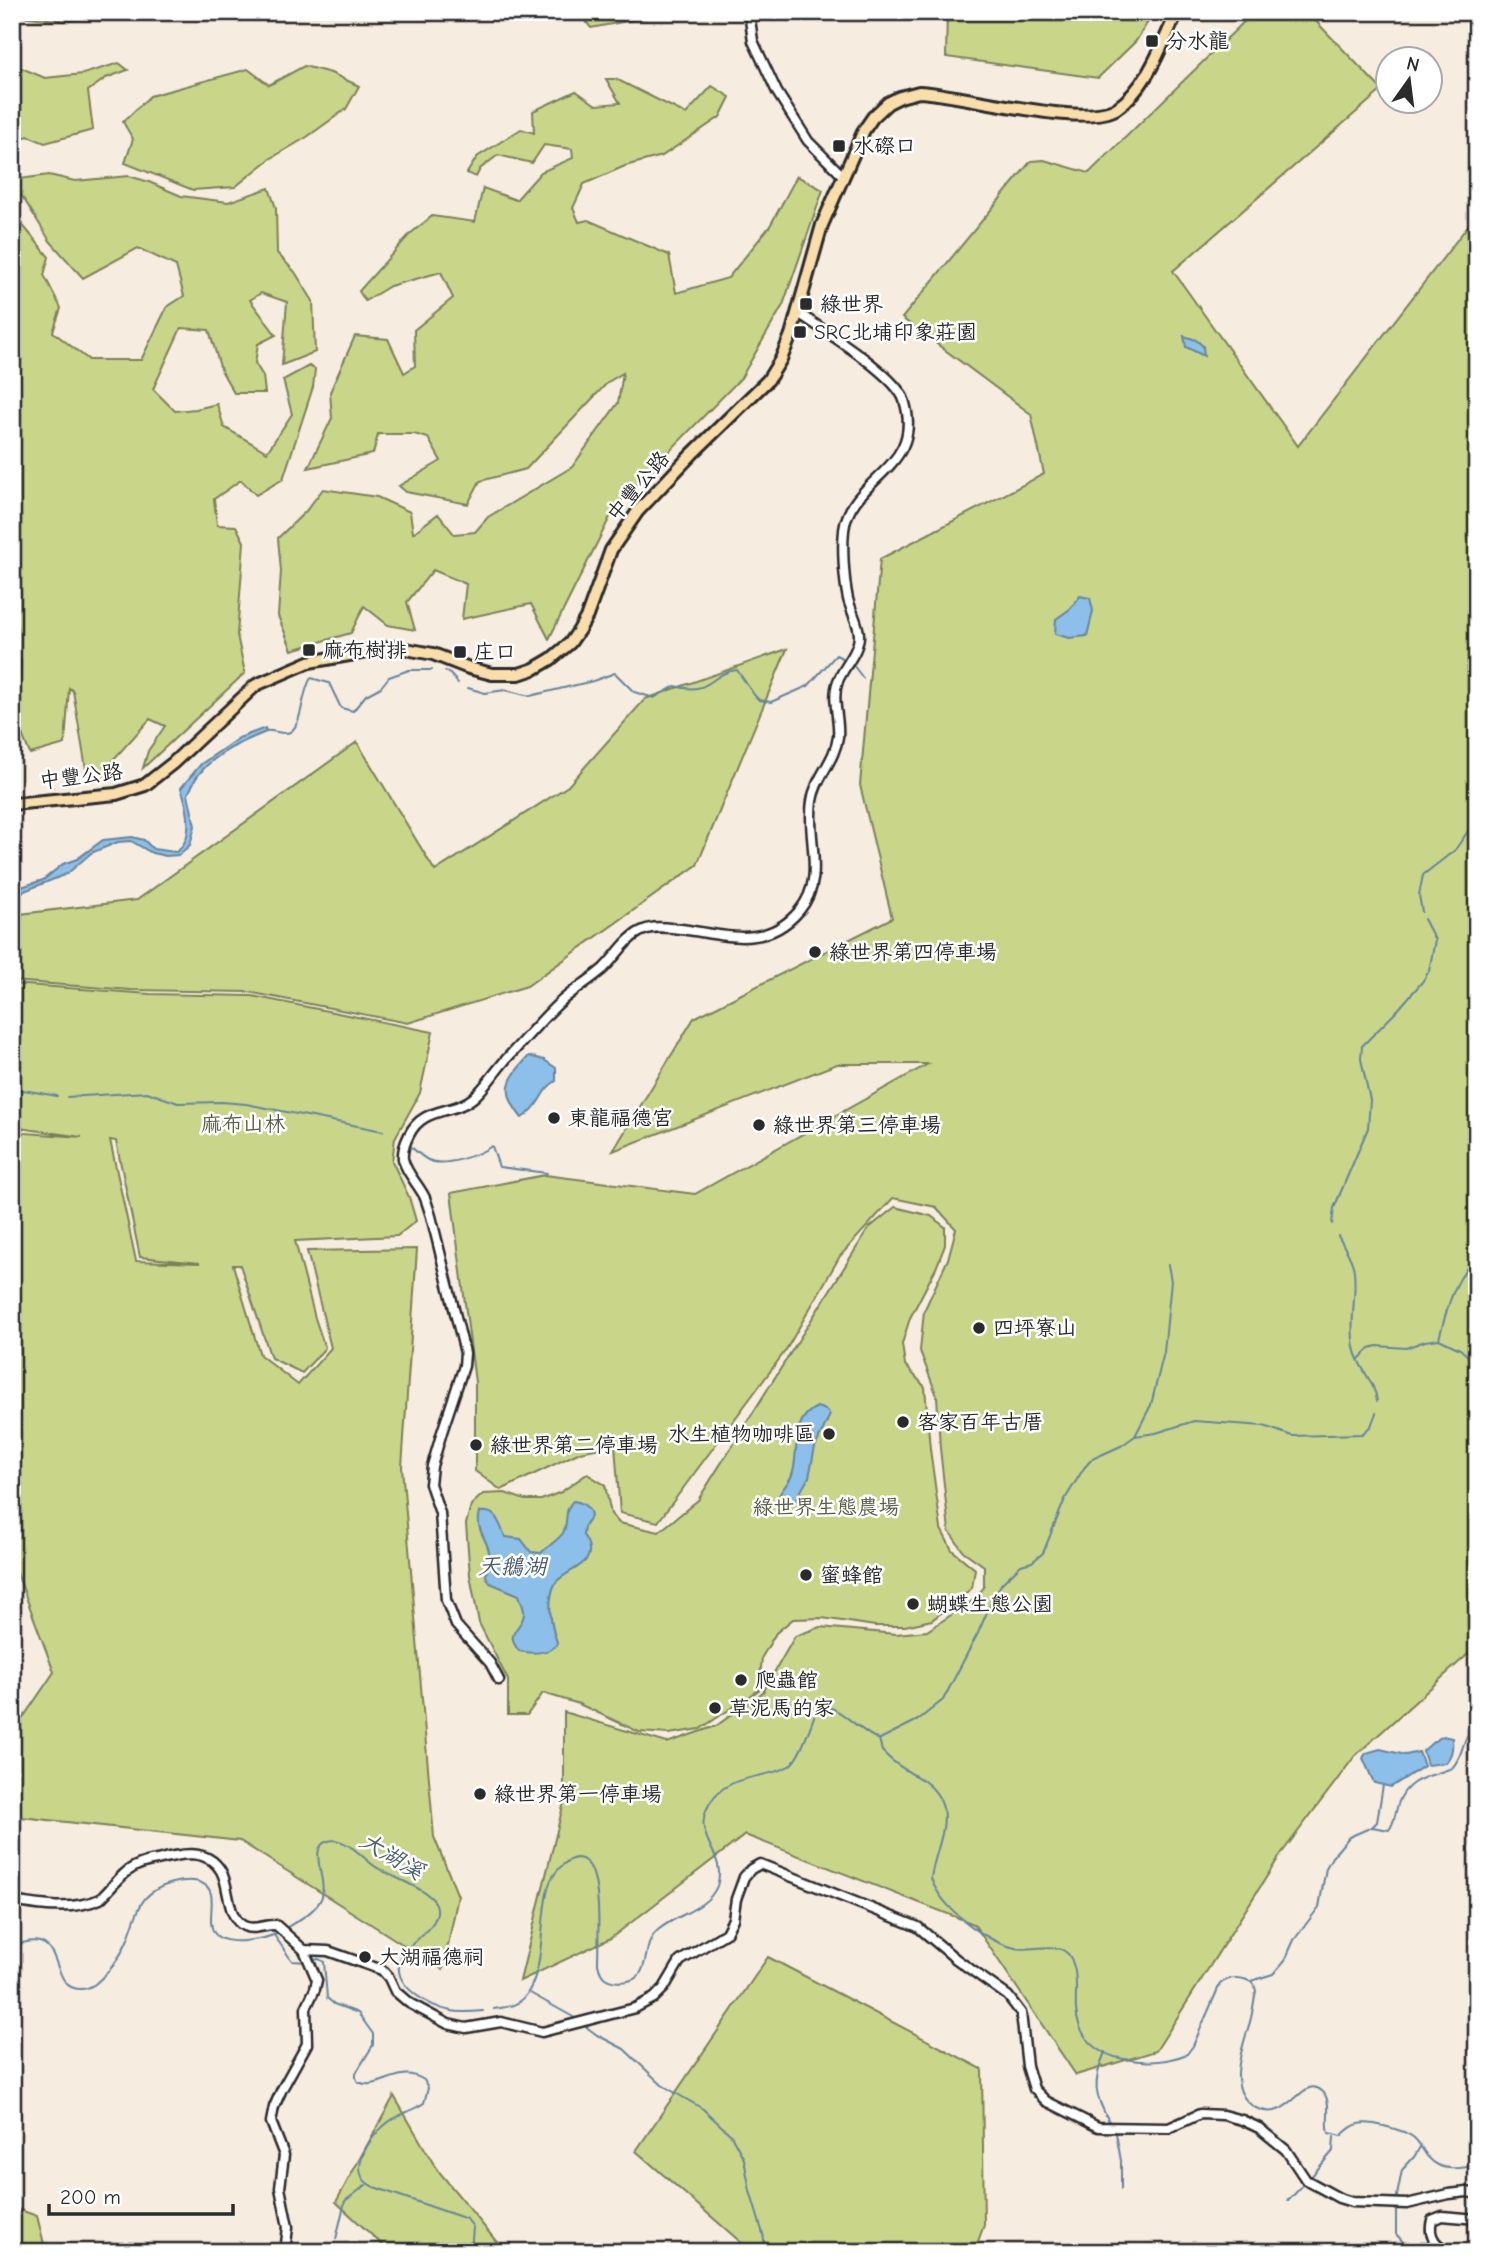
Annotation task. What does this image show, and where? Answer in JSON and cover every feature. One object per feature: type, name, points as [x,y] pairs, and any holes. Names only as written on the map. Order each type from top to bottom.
[{"type":"main road","name":"中豐公路","points":[[12,804],[116,794],[145,785],[173,763],[256,685],[309,662],[396,648],[433,654],[492,674],[519,674],[551,659],[570,643],[579,630],[587,616],[611,550],[638,511],[768,380],[781,359],[791,335],[822,225],[873,117],[888,103],[909,94],[932,93],[1079,115],[1115,110],[1141,84],[1177,12]]},
{"type":"street","points":[[749,12],[753,41],[777,92],[808,141],[843,176]]},
{"type":"street","points":[[499,1679],[490,1663],[456,1625],[446,1600],[440,1513],[430,1484],[442,1432],[464,1366],[465,1353],[431,1216],[425,1198],[405,1164],[404,1153],[408,1136],[421,1119],[473,1098],[559,1003],[604,968],[642,930],[670,928],[741,937],[770,934],[792,918],[809,896],[815,873],[812,800],[835,751],[838,738],[835,693],[855,650],[859,632],[848,598],[844,525],[851,505],[894,462],[904,440],[907,424],[903,397],[884,374],[797,312]]},
{"type":"street","points":[[12,1900],[64,1907],[94,1902],[136,1865],[191,1853],[208,1858],[221,1871],[235,1916],[244,1926],[251,1928],[272,1925],[304,1950],[317,1984],[306,2008],[307,2044],[282,2089],[271,2122],[284,2155],[280,2188],[288,2227],[285,2252]]},
{"type":"street","points":[[304,1950],[322,1949],[375,1966],[385,1973],[395,1991],[409,2003],[447,2024],[466,2028],[501,2022],[542,2032],[646,2004],[664,1988],[680,1961],[726,1933],[733,1919],[736,1899],[744,1877],[756,1865],[768,1866],[918,1927],[956,1959],[1008,1996],[1021,2014],[1031,2081],[1038,2094],[1046,2101],[1098,2127],[1169,2128],[1194,2116],[1209,2113],[1242,2120],[1259,2128],[1286,2150],[1306,2180],[1352,2202],[1396,2204],[1449,2194],[1477,2194]]},
{"type":"street","points":[[1455,2252],[1434,2242],[1430,2227],[1432,2220],[1442,2216],[1477,2220]]},
{"type":"green space","points":[[12,12],[125,12],[125,15],[64,21],[12,15]]},
{"type":"green space","points":[[578,12],[656,12],[649,17],[591,28]]},
{"type":"green space","points":[[947,12],[1154,12],[1136,41],[1098,78],[946,57]]},
{"type":"green space","points":[[1254,12],[1307,12],[1374,82],[1374,97],[1173,271],[1298,446],[1477,214],[1477,1646],[1355,1756],[1281,1854],[1156,2051],[1076,2075],[974,1924],[745,1835],[611,1938],[520,1981],[564,1802],[564,1712],[667,1743],[716,1726],[763,1692],[795,1636],[820,1627],[896,1634],[927,1631],[975,1599],[984,1587],[984,1566],[963,1551],[949,1531],[937,1396],[920,1351],[924,1311],[948,1259],[956,1229],[936,1207],[893,1198],[840,1256],[786,1350],[658,1522],[620,1513],[615,1445],[580,1452],[501,1490],[475,1471],[475,1382],[451,1193],[545,1175],[695,1194],[928,1064],[837,1064],[613,1151],[694,1018],[892,918],[860,785],[880,559],[1044,474],[1031,414],[902,318],[1031,161],[1044,160],[1089,173]]},
{"type":"green space","points":[[119,63],[128,70],[106,78],[88,91],[93,130],[45,143],[28,136],[12,142],[12,64],[45,78],[83,74]]},
{"type":"green space","points":[[304,66],[331,73],[359,86],[346,109],[270,159],[235,187],[193,190],[125,163],[133,139],[123,122],[150,96],[248,69],[269,85]]},
{"type":"green space","points":[[606,79],[616,79],[686,114],[712,86],[730,97],[720,117],[662,156],[625,166],[584,184],[573,208],[579,222],[588,220],[669,255],[676,293],[728,278],[770,226],[797,176],[823,190],[783,305],[741,378],[615,507],[549,639],[531,604],[462,619],[466,584],[433,570],[407,602],[415,630],[388,625],[364,606],[351,633],[292,650],[278,616],[281,571],[278,538],[305,512],[323,489],[377,497],[410,512],[413,533],[438,514],[454,534],[475,532],[488,517],[572,467],[618,403],[623,373],[608,382],[526,469],[480,481],[468,504],[406,492],[399,486],[441,461],[428,438],[414,434],[378,434],[373,454],[308,468],[332,418],[330,392],[355,336],[388,339],[404,373],[415,366],[414,330],[453,298],[441,272],[390,286],[365,301],[359,291],[410,234],[432,216],[475,222],[483,188],[516,200],[541,172],[573,158],[572,149],[544,145],[532,163],[498,155],[480,169],[476,177],[467,173],[477,157],[521,129],[534,133],[533,111],[576,91],[596,105],[620,103]]},
{"type":"green space","points":[[49,175],[75,181],[129,176],[181,196],[228,202],[269,188],[276,208],[277,253],[295,272],[313,301],[315,352],[282,365],[287,302],[261,293],[250,300],[276,335],[258,344],[255,363],[263,376],[265,393],[234,393],[221,370],[209,330],[181,328],[153,389],[175,411],[217,404],[224,427],[267,452],[292,414],[283,380],[309,366],[315,369],[313,387],[283,479],[256,495],[241,480],[214,499],[217,525],[236,526],[244,542],[237,635],[245,673],[143,768],[148,751],[165,726],[150,719],[111,762],[112,777],[88,781],[73,691],[69,688],[65,744],[30,754],[17,722],[21,662],[12,632],[12,212],[49,257],[44,275],[61,308],[53,332],[89,360],[141,360],[167,307],[184,296],[176,266],[138,248],[83,278],[50,241],[12,180]]},
{"type":"green space","points":[[787,649],[697,865],[527,986],[408,1023],[248,992],[131,990],[12,981],[12,915],[137,900],[357,742],[435,871],[568,786],[645,699]]},
{"type":"green space","name":"麻布山林","points":[[12,984],[150,994],[252,996],[433,1032],[420,1093],[395,1138],[392,1161],[409,1197],[416,1221],[397,1236],[295,1241],[325,1348],[302,1373],[271,1358],[240,1265],[233,1265],[260,1355],[298,1385],[331,1348],[307,1251],[417,1249],[402,1467],[434,1837],[458,1896],[443,1970],[240,1841],[12,1816],[12,1734],[54,1672],[17,1573],[12,1573],[12,1132],[82,1137],[12,1127]],"holes":[[[110,1140],[116,1141],[140,1257],[200,1263],[136,1261]]]},
{"type":"green space","name":"綠世界生態農場","points":[[895,1207],[931,1216],[945,1227],[945,1245],[910,1318],[902,1344],[905,1365],[925,1387],[941,1529],[952,1550],[975,1569],[972,1588],[932,1620],[905,1626],[875,1626],[822,1618],[793,1619],[776,1633],[762,1657],[759,1690],[700,1729],[669,1734],[639,1732],[579,1704],[543,1693],[527,1715],[508,1715],[508,1680],[479,1623],[470,1575],[466,1524],[471,1505],[483,1494],[505,1493],[525,1500],[541,1500],[561,1492],[587,1474],[605,1485],[611,1514],[619,1523],[659,1532],[698,1500],[869,1228]]},
{"type":"green space","points":[[768,1957],[982,2069],[984,2225],[974,2252],[752,2252],[636,2151]]},
{"type":"green space","points":[[394,2096],[436,2168],[505,2252],[390,2252],[336,2202]]},
{"type":"green space","points":[[12,2207],[37,2216],[46,2252],[12,2252]]},
{"type":"water","points":[[1184,336],[1203,346],[1204,356],[1186,347]]},
{"type":"water","points":[[1080,596],[1090,598],[1093,611],[1087,636],[1069,638],[1055,634],[1056,619],[1070,609]]},
{"type":"water","points":[[265,728],[266,732],[221,754],[197,776],[188,794],[195,826],[190,845],[179,855],[152,853],[131,841],[118,842],[91,853],[67,874],[22,892],[12,891],[12,886],[21,887],[43,880],[63,864],[77,859],[103,840],[132,837],[144,840],[153,849],[176,852],[186,839],[188,831],[188,813],[181,788],[201,764],[239,738]]},
{"type":"water","points":[[529,1056],[544,1060],[556,1068],[556,1081],[522,1118],[511,1100],[509,1086],[511,1079]]},
{"type":"water","points":[[817,1407],[826,1410],[830,1415],[815,1447],[809,1477],[794,1503],[779,1496],[794,1468],[802,1420]]},
{"type":"water","name":"天鵝湖","points":[[573,1501],[585,1506],[591,1516],[584,1527],[583,1535],[589,1554],[586,1560],[555,1584],[551,1615],[557,1644],[540,1652],[519,1651],[514,1644],[513,1634],[523,1617],[523,1608],[519,1595],[490,1583],[486,1576],[489,1555],[480,1529],[480,1512],[491,1513],[506,1537],[521,1539],[531,1552],[541,1553],[563,1533],[568,1508]]},
{"type":"water","points":[[1443,1736],[1452,1738],[1449,1758],[1445,1763],[1427,1765],[1423,1751]]},
{"type":"water","points":[[1380,1749],[1406,1755],[1419,1752],[1424,1766],[1391,1787],[1374,1783],[1363,1758],[1366,1753]]},
{"type":"waterway","points":[[468,688],[485,693],[505,690],[530,696],[615,673],[634,692],[654,698],[675,686],[696,688],[737,670],[759,700],[771,702],[808,686],[836,655],[844,659]]},
{"type":"waterway","points":[[853,665],[863,678]]},
{"type":"waterway","points":[[265,731],[287,733],[292,730],[299,718],[311,678],[329,683],[341,708],[353,711],[366,695],[381,687],[389,677],[409,670],[432,670]]},
{"type":"waterway","points":[[445,671],[458,683]]},
{"type":"waterway","points":[[1422,912],[1419,895],[1423,875],[1455,850],[1477,818]]},
{"type":"waterway","points":[[1332,1224],[1334,1208],[1368,1128],[1370,1100],[1361,1059],[1362,1046],[1396,1012],[1429,971],[1435,940],[1424,919]]},
{"type":"waterway","points":[[12,1088],[57,1096]]},
{"type":"waterway","points":[[67,1097],[147,1092],[178,1103],[246,1104],[383,1131]]},
{"type":"waterway","points":[[410,1146],[421,1156],[435,1162],[470,1156],[492,1146],[499,1167],[547,1173]]},
{"type":"waterway","points":[[1338,1236],[1354,1271],[1354,1347],[1377,1401]]},
{"type":"waterway","points":[[1439,1339],[1457,1284],[1477,1256]]},
{"type":"waterway","points":[[1135,1436],[1151,1405],[1164,1352],[1171,1281],[1168,1265]]},
{"type":"waterway","points":[[1359,1359],[1370,1348],[1377,1346],[1406,1348],[1439,1339],[1460,1349],[1477,1364]]},
{"type":"waterway","points":[[880,1739],[918,1720],[943,1700],[1002,1583],[1021,1565],[1032,1562],[1043,1553],[1065,1499],[1092,1459],[1121,1446],[1135,1436],[1156,1433],[1194,1421],[1264,1426],[1292,1436],[1362,1434],[1371,1426],[1376,1413]]},
{"type":"waterway","name":"大湖溪","points":[[494,2009],[520,2001],[533,1982],[540,1955],[549,1885],[565,1863],[577,1858],[582,1859],[592,1872],[597,1897],[598,1964],[601,1974],[613,1981],[633,1979],[643,1969],[651,1940],[658,1930],[706,1900],[717,1886],[717,1862],[705,1832],[704,1821],[706,1810],[715,1796],[732,1783],[789,1766],[802,1748],[820,1706],[834,1709],[878,1739]]},
{"type":"waterway","points":[[1372,1827],[1389,1830],[1407,1788],[1420,1779],[1452,1768],[1467,1736],[1477,1725]]},
{"type":"waterway","points":[[879,1739],[882,1751],[924,1781],[941,1803],[943,1826],[931,1878],[944,1901],[965,1922],[1003,1944],[1022,1949],[1049,1947],[1069,1955],[1075,1973],[1078,2020],[1085,2036],[1098,2049],[1115,2057],[1140,2061],[1164,2060],[1187,2054],[1220,1984],[1232,1978],[1241,1978],[1254,1984],[1256,1991],[1238,2066],[1238,2079],[1246,2100],[1256,2108],[1278,2110],[1308,2088],[1315,2087],[1322,2091],[1327,2100],[1329,2133],[1341,2136],[1354,2126],[1364,2123],[1387,2127],[1413,2137],[1438,2165],[1452,2168],[1477,2166]]},
{"type":"waterway","points":[[1251,1981],[1273,1974],[1285,1960],[1294,1940],[1319,1907],[1326,1868],[1332,1857],[1349,1837],[1377,1822],[1383,1785]]},
{"type":"waterway","name":"大湖溪","points":[[284,1929],[318,1904],[323,1892],[319,1850],[328,1841],[340,1841],[379,1869],[426,1893],[436,1904],[437,1913],[429,1928],[402,1957],[399,1965],[403,1982],[417,1996],[443,2009],[459,2012],[483,2011]]},
{"type":"waterway","name":"大湖溪","points":[[12,1947],[30,1941],[42,1943],[50,1949],[63,1979],[70,1986],[88,1988],[105,1975],[117,1959],[127,1941],[137,1912],[146,1898],[161,1887],[186,1881],[199,1882],[208,1888],[211,1896],[212,1927],[216,1935],[226,1940],[244,1941],[280,1932]]},
{"type":"waterway","points":[[274,1935],[292,1961],[307,1962]]},
{"type":"waterway","points":[[313,1960],[324,1962],[327,1998],[334,2004],[358,2013],[373,2034],[373,2045],[356,2073],[358,2082],[374,2084],[406,2075],[424,2080],[428,2088],[424,2103],[390,2121],[368,2144],[360,2164],[365,2181],[374,2187],[467,2219],[473,2227],[471,2252]]},
{"type":"waterway","points":[[530,1993],[575,2018]]},
{"type":"waterway","points":[[585,2026],[624,2049],[662,2085],[703,2109],[731,2135],[744,2159],[766,2252]]},
{"type":"waterway","points":[[1105,2052],[1098,2072],[1097,2089],[1110,2123]]},
{"type":"waterway","points":[[1116,2133],[1121,2161],[1121,2189]]},
{"type":"waterway","points":[[1311,2177],[1333,2151],[1334,2137]]},
{"type":"waterway","points":[[1396,2201],[1402,2170],[1420,2147]]},
{"type":"waterway","points":[[336,2239],[345,2201],[366,2185]]},
{"type":"waterway","points":[[1288,2201],[1303,2185]]},
{"type":"waterway","points":[[1396,2207],[1396,2234],[1412,2252]]},
{"type":"waterway","points":[[334,2252],[335,2246]]},
{"type":"place","name":"分水龍","points":[[1152,41]]},
{"type":"place","name":"水磜口","points":[[839,146]]},
{"type":"place","name":"綠世界","points":[[806,304]]},
{"type":"place","name":"SRC北埔印象莊園","points":[[800,332]]},
{"type":"place","name":"麻布樹排","points":[[309,650]]},
{"type":"place","name":"庄口","points":[[460,652]]},
{"type":"place","name":"綠世界第四停車場","points":[[815,952]]},
{"type":"place","name":"東龍福德宮","points":[[554,1118]]},
{"type":"place","name":"綠世界第三停車場","points":[[759,1125]]},
{"type":"place","name":"四坪寮山","points":[[979,1328]]},
{"type":"place","name":"客家百年古厝","points":[[903,1422]]},
{"type":"place","name":"水生植物咖啡區","points":[[829,1434]]},
{"type":"place","name":"綠世界第二停車場","points":[[476,1445]]},
{"type":"place","name":"蜜蜂館","points":[[806,1575]]},
{"type":"place","name":"蝴蝶生態公園","points":[[913,1604]]},
{"type":"place","name":"爬蟲館","points":[[741,1680]]},
{"type":"place","name":"草泥馬的家","points":[[715,1708]]},
{"type":"place","name":"綠世界第一停車場","points":[[480,1794]]},
{"type":"place","name":"大湖福德祠","points":[[365,1957]]}]
